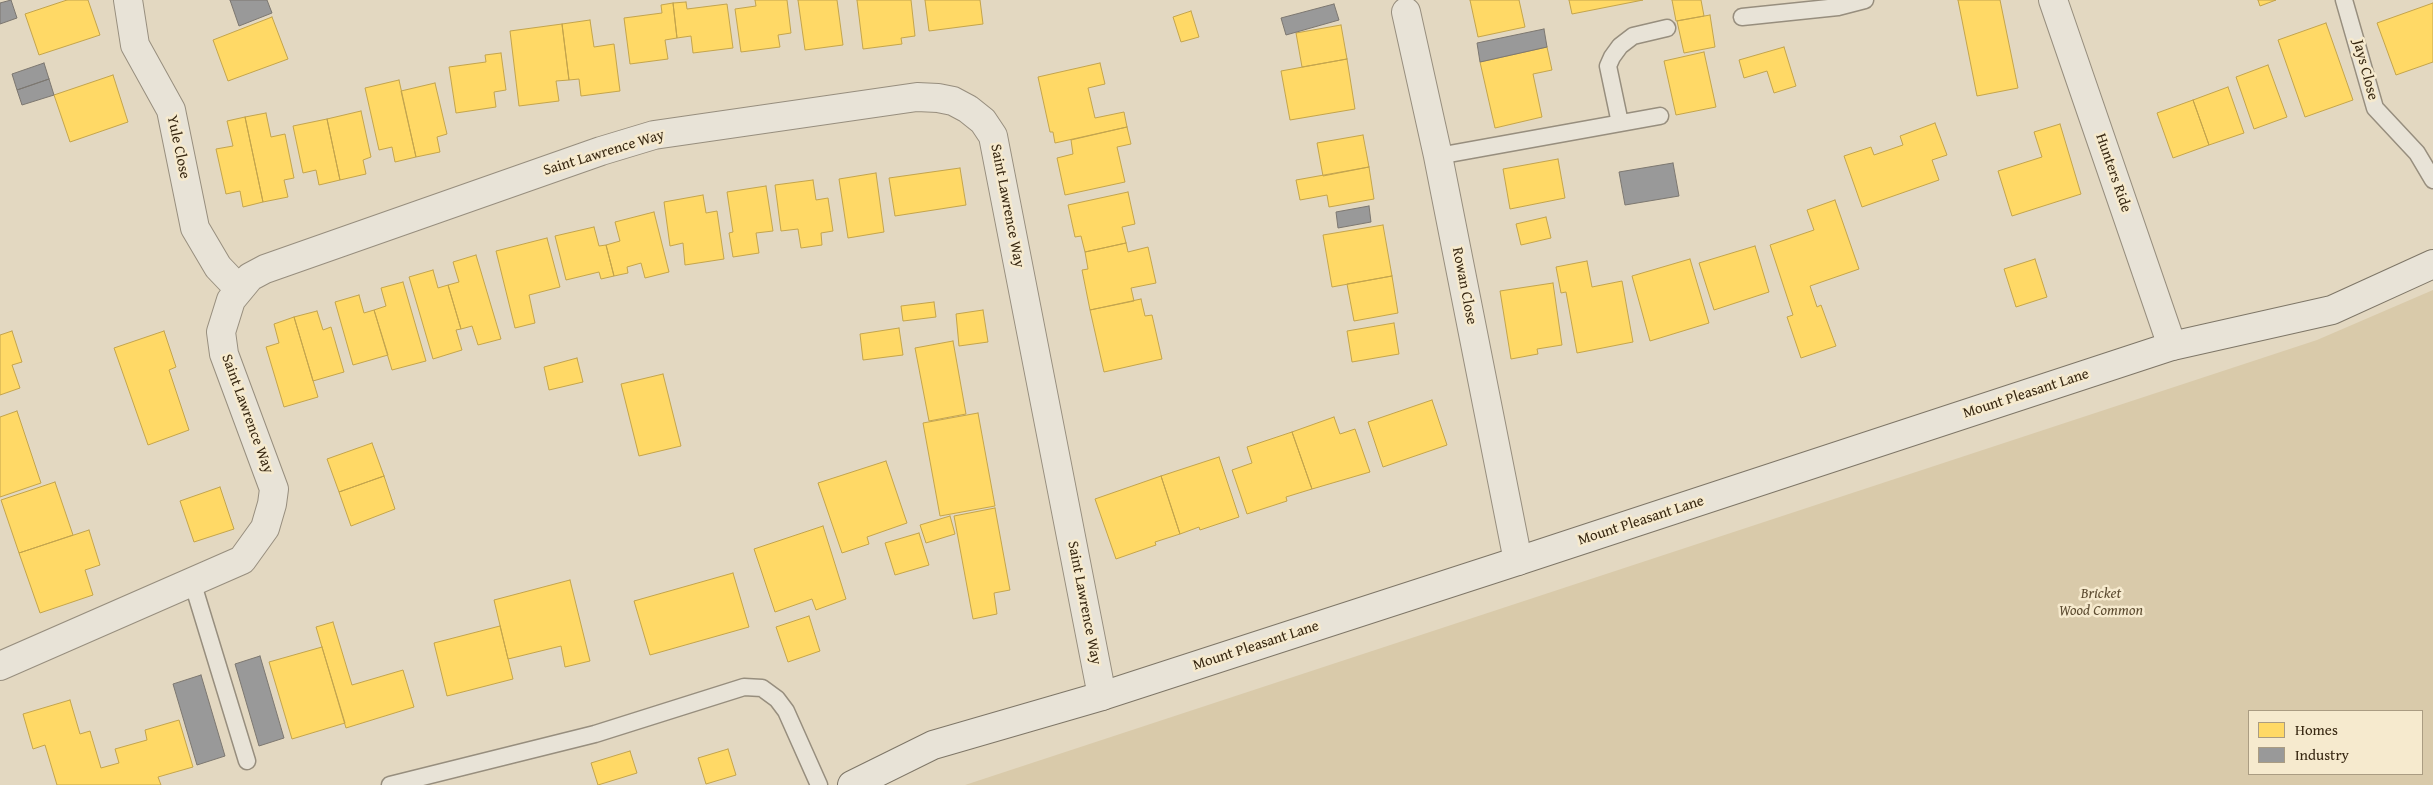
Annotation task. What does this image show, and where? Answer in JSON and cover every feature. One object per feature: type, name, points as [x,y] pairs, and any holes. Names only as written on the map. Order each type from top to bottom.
[{"type":"street","name":"Yule Close","points":[[128,0],[135,45],[171,110],[195,228],[218,267],[238,289]]},
{"type":"street","name":"Hunters Ride","points":[[2053,0],[2172,346]]},
{"type":"street","name":"Rowan Close","points":[[1406,12],[1438,156],[1518,562]]},
{"type":"street","name":"Saint Lawrence Way","points":[[0,666],[242,560],[265,528],[274,489],[224,354],[221,332],[231,300],[238,289],[250,277],[265,269],[602,150],[654,135],[917,97],[953,101],[968,109],[982,121],[993,136],[1102,696]]},
{"type":"street","name":"Mount Pleasant Lane","points":[[852,785],[934,744],[1102,696],[1518,562],[2172,346],[2332,310],[2433,264]]},
{"type":"lane","points":[[1742,18],[1838,7],[1865,0]]},
{"type":"lane","name":"Jays Close","points":[[2344,0],[2375,108],[2417,153],[2433,180]]},
{"type":"lane","points":[[1620,123],[1608,66],[1612,57],[1620,46],[1633,36],[1667,28]]},
{"type":"lane","points":[[1438,156],[1660,116]]},
{"type":"lane","points":[[192,581],[247,761]]},
{"type":"lane","points":[[390,785],[595,734],[744,687],[762,688],[777,698],[786,711],[819,785]]},
{"type":"green space","name":"Bricket Wood Common","points":[[2433,290],[2433,785],[965,785],[2317,340]]},
{"type":"building: Homes","points":[[67,0],[88,0],[100,35],[39,55],[25,14]]},
{"type":"building: Homes","points":[[755,0],[787,0],[791,33],[778,35],[780,47],[741,52],[735,9],[756,6]]},
{"type":"building: Homes","points":[[798,0],[837,0],[843,45],[805,50]]},
{"type":"building: Homes","points":[[857,0],[911,0],[915,36],[901,38],[902,44],[863,49]]},
{"type":"building: Homes","points":[[925,0],[980,0],[983,24],[929,31]]},
{"type":"building: Homes","points":[[1470,0],[1519,0],[1525,27],[1478,37]]},
{"type":"building: Homes","points":[[1569,0],[1643,0],[1572,14]]},
{"type":"building: Homes","points":[[1672,0],[1701,0],[1704,16],[1676,21]]},
{"type":"building: Homes","points":[[1958,0],[2000,0],[2018,88],[1977,96]]},
{"type":"building: Homes","points":[[2258,0],[2276,0],[2260,6]]},
{"type":"building: Homes","points":[[686,2],[687,9],[727,4],[733,48],[693,53],[691,36],[677,38],[673,3]]},
{"type":"building: Homes","points":[[673,3],[677,38],[665,40],[668,59],[630,64],[624,18],[662,13],[661,5]]},
{"type":"building: Homes","points":[[2433,3],[2433,62],[2396,75],[2377,23]]},
{"type":"building: Homes","points":[[1191,11],[1199,37],[1181,42],[1173,17]]},
{"type":"building: Homes","points":[[1710,15],[1715,47],[1684,53],[1677,21]]},
{"type":"building: Homes","points":[[272,17],[288,59],[228,81],[213,40]]},
{"type":"building: Homes","points":[[590,20],[594,47],[614,44],[620,91],[581,96],[579,79],[569,80],[562,24]]},
{"type":"building: Homes","points":[[2326,23],[2353,100],[2305,117],[2278,40]]},
{"type":"building: Homes","points":[[562,24],[569,80],[556,81],[559,101],[519,106],[510,31]]},
{"type":"building: Homes","points":[[1341,25],[1347,59],[1302,67],[1296,33]]},
{"type":"building: Homes","points":[[1547,47],[1552,70],[1533,74],[1542,117],[1495,128],[1480,62]]},
{"type":"building: Homes","points":[[1784,47],[1796,86],[1774,93],[1767,71],[1744,78],[1739,60]]},
{"type":"building: Homes","points":[[1704,52],[1716,107],[1676,115],[1664,61]]},
{"type":"building: Homes","points":[[501,53],[506,90],[494,92],[496,107],[456,113],[449,67],[486,62],[485,55]]},
{"type":"building: Homes","points":[[1347,59],[1355,109],[1290,120],[1281,71]]},
{"type":"building: Homes","points":[[1100,63],[1105,84],[1088,88],[1095,118],[1124,112],[1127,127],[1055,143],[1053,132],[1050,132],[1038,77]]},
{"type":"building: Homes","points":[[2268,65],[2287,117],[2254,129],[2236,77]]},
{"type":"building: Homes","points":[[113,75],[128,122],[70,142],[54,95]]},
{"type":"building: Homes","points":[[399,80],[416,157],[395,162],[392,147],[379,150],[365,88]]},
{"type":"building: Homes","points":[[435,83],[447,134],[437,137],[440,152],[416,157],[401,91]]},
{"type":"building: Homes","points":[[2228,87],[2244,133],[2209,145],[2193,100]]},
{"type":"building: Homes","points":[[2193,100],[2209,145],[2173,158],[2157,113]]},
{"type":"building: Homes","points":[[361,111],[371,157],[363,160],[366,174],[340,180],[327,119]]},
{"type":"building: Homes","points":[[266,113],[271,137],[285,134],[294,178],[284,180],[288,197],[263,202],[245,117]]},
{"type":"building: Homes","points":[[245,117],[263,202],[243,207],[240,191],[226,194],[216,149],[233,146],[227,121]]},
{"type":"building: Homes","points":[[327,119],[340,180],[319,185],[316,170],[303,173],[293,126]]},
{"type":"building: Homes","points":[[1935,123],[1947,155],[1932,160],[1939,180],[1862,207],[1844,156],[1871,147],[1874,155],[1903,145],[1900,136]]},
{"type":"building: Homes","points":[[2060,124],[2081,194],[2012,216],[1998,171],[2042,157],[2034,132]]},
{"type":"building: Homes","points":[[1127,127],[1131,144],[1117,147],[1125,182],[1065,195],[1057,158],[1073,154],[1071,140]]},
{"type":"building: Homes","points":[[1363,135],[1369,167],[1323,176],[1317,143]]},
{"type":"building: Homes","points":[[1558,159],[1565,198],[1510,209],[1503,169]]},
{"type":"building: Homes","points":[[1369,167],[1374,199],[1329,207],[1327,195],[1300,200],[1296,180]]},
{"type":"building: Homes","points":[[960,168],[966,205],[895,216],[889,178]]},
{"type":"building: Homes","points":[[876,173],[884,232],[848,238],[839,179]]},
{"type":"building: Homes","points":[[813,180],[816,200],[828,198],[833,231],[821,233],[822,245],[801,248],[798,229],[781,231],[775,185]]},
{"type":"building: Homes","points":[[766,186],[773,231],[756,233],[759,253],[733,257],[729,233],[733,232],[727,192]]},
{"type":"building: Homes","points":[[1128,192],[1135,224],[1122,227],[1126,243],[1085,252],[1081,236],[1075,237],[1068,205]]},
{"type":"building: Homes","points":[[703,195],[706,213],[717,211],[724,259],[685,265],[683,243],[670,246],[664,202]]},
{"type":"building: Homes","points":[[1835,200],[1859,269],[1810,286],[1817,307],[1821,305],[1836,346],[1801,358],[1787,317],[1793,315],[1770,245],[1814,230],[1807,210]]},
{"type":"building: Homes","points":[[654,212],[669,272],[645,278],[641,263],[627,267],[628,273],[614,276],[606,245],[620,241],[615,222]]},
{"type":"building: Homes","points":[[1546,217],[1551,238],[1521,245],[1516,224]]},
{"type":"building: Homes","points":[[1383,225],[1392,276],[1332,287],[1323,235]]},
{"type":"building: Homes","points":[[594,227],[599,246],[606,245],[614,276],[601,279],[599,272],[566,280],[555,236]]},
{"type":"building: Homes","points":[[547,238],[560,287],[529,295],[535,323],[515,328],[496,251]]},
{"type":"building: Homes","points":[[1126,243],[1128,252],[1148,247],[1156,283],[1131,288],[1134,301],[1090,310],[1082,270],[1088,269],[1085,252]]},
{"type":"building: Homes","points":[[1755,246],[1769,292],[1714,310],[1699,263]]},
{"type":"building: Homes","points":[[476,255],[501,339],[478,345],[472,326],[461,329],[448,285],[459,282],[453,262]]},
{"type":"building: Homes","points":[[1690,259],[1709,323],[1650,341],[1632,276]]},
{"type":"building: Homes","points":[[2035,259],[2047,297],[2016,307],[2004,269]]},
{"type":"building: Homes","points":[[1587,261],[1592,287],[1622,281],[1633,342],[1577,353],[1566,292],[1561,293],[1556,267]]},
{"type":"building: Homes","points":[[433,270],[438,288],[448,285],[461,329],[456,330],[462,350],[433,359],[409,277]]},
{"type":"building: Homes","points":[[1392,276],[1398,313],[1354,321],[1347,284]]},
{"type":"building: Homes","points":[[403,282],[426,361],[392,370],[374,310],[386,306],[381,288]]},
{"type":"building: Homes","points":[[1553,283],[1562,345],[1537,349],[1538,354],[1511,359],[1500,291]]},
{"type":"building: Homes","points":[[359,295],[364,313],[374,310],[388,355],[353,365],[335,302]]},
{"type":"building: Homes","points":[[1141,299],[1145,316],[1152,315],[1162,359],[1104,372],[1090,310]]},
{"type":"building: Homes","points":[[934,302],[936,317],[903,321],[901,306]]},
{"type":"building: Homes","points":[[983,310],[988,342],[959,346],[956,314]]},
{"type":"building: Homes","points":[[317,311],[323,330],[331,327],[344,372],[313,381],[294,317]]},
{"type":"building: Homes","points":[[294,317],[318,397],[284,407],[266,347],[279,343],[274,324]]},
{"type":"building: Homes","points":[[1394,323],[1399,354],[1352,362],[1347,331]]},
{"type":"building: Homes","points":[[899,328],[903,355],[863,360],[860,334]]},
{"type":"building: Homes","points":[[12,331],[22,362],[12,365],[20,388],[0,395],[0,335]]},
{"type":"building: Homes","points":[[164,331],[176,367],[169,370],[189,430],[148,445],[114,348]]},
{"type":"building: Homes","points":[[953,341],[966,414],[929,421],[915,348]]},
{"type":"building: Homes","points":[[577,358],[583,382],[549,390],[544,367]]},
{"type":"building: Homes","points":[[663,374],[681,446],[639,456],[621,384]]},
{"type":"building: Homes","points":[[1432,400],[1447,445],[1383,467],[1368,422]]},
{"type":"building: Homes","points":[[17,411],[41,483],[0,497],[0,417]]},
{"type":"building: Homes","points":[[978,413],[995,506],[940,516],[923,423]]},
{"type":"building: Homes","points":[[1334,417],[1340,434],[1355,429],[1370,472],[1312,489],[1292,432]]},
{"type":"building: Homes","points":[[1292,432],[1312,489],[1286,497],[1287,501],[1247,514],[1232,470],[1252,463],[1247,447]]},
{"type":"building: Homes","points":[[372,443],[384,476],[339,492],[327,459]]},
{"type":"building: Homes","points":[[1219,457],[1239,517],[1200,530],[1199,527],[1180,534],[1161,476]]},
{"type":"building: Homes","points":[[886,461],[907,523],[867,537],[869,544],[842,553],[818,483]]},
{"type":"building: Homes","points":[[384,476],[395,509],[351,526],[339,492]]},
{"type":"building: Homes","points":[[1161,476],[1180,534],[1155,542],[1156,545],[1116,559],[1095,499]]},
{"type":"building: Homes","points":[[55,482],[73,535],[19,553],[1,500]]},
{"type":"building: Homes","points":[[220,487],[234,529],[194,542],[180,501]]},
{"type":"building: Homes","points":[[995,508],[1010,590],[994,593],[997,614],[973,619],[954,516]]},
{"type":"building: Homes","points":[[950,516],[955,534],[926,543],[920,525]]},
{"type":"building: Homes","points":[[823,526],[846,599],[816,610],[812,599],[775,612],[754,549]]},
{"type":"building: Homes","points":[[89,530],[100,565],[85,570],[93,595],[40,613],[19,553]]},
{"type":"building: Homes","points":[[919,533],[929,565],[895,575],[885,543]]},
{"type":"building: Homes","points":[[733,573],[749,627],[650,655],[634,601]]},
{"type":"building: Homes","points":[[570,580],[590,661],[565,667],[561,646],[508,659],[494,600]]},
{"type":"building: Homes","points":[[809,616],[820,651],[788,662],[776,627]]},
{"type":"building: Homes","points":[[333,622],[352,685],[403,670],[414,707],[346,728],[316,627]]},
{"type":"building: Homes","points":[[500,626],[513,679],[447,696],[434,643]]},
{"type":"building: Homes","points":[[322,647],[345,723],[292,739],[269,662]]},
{"type":"building: Homes","points":[[70,700],[80,734],[90,731],[101,768],[119,763],[115,749],[147,740],[145,730],[179,720],[193,767],[158,777],[161,785],[57,785],[45,745],[33,749],[23,714]]},
{"type":"building: Homes","points":[[728,749],[736,775],[706,784],[698,758]]},
{"type":"building: Homes","points":[[630,751],[637,773],[598,785],[591,763]]},
{"type":"building: Industry","points":[[11,0],[17,18],[0,24],[0,3]]},
{"type":"building: Industry","points":[[230,0],[267,0],[272,13],[239,26]]},
{"type":"building: Industry","points":[[1334,4],[1339,20],[1286,35],[1281,18]]},
{"type":"building: Industry","points":[[1544,29],[1547,47],[1480,62],[1477,43]]},
{"type":"building: Industry","points":[[44,63],[49,79],[17,90],[12,74]]},
{"type":"building: Industry","points":[[49,79],[54,95],[22,105],[17,90]]},
{"type":"building: Industry","points":[[1673,163],[1679,196],[1625,205],[1619,172]]},
{"type":"building: Industry","points":[[1369,206],[1371,222],[1338,228],[1336,212]]},
{"type":"building: Industry","points":[[260,656],[284,738],[259,746],[235,664]]},
{"type":"building: Industry","points":[[201,675],[225,756],[197,765],[173,684]]}]
